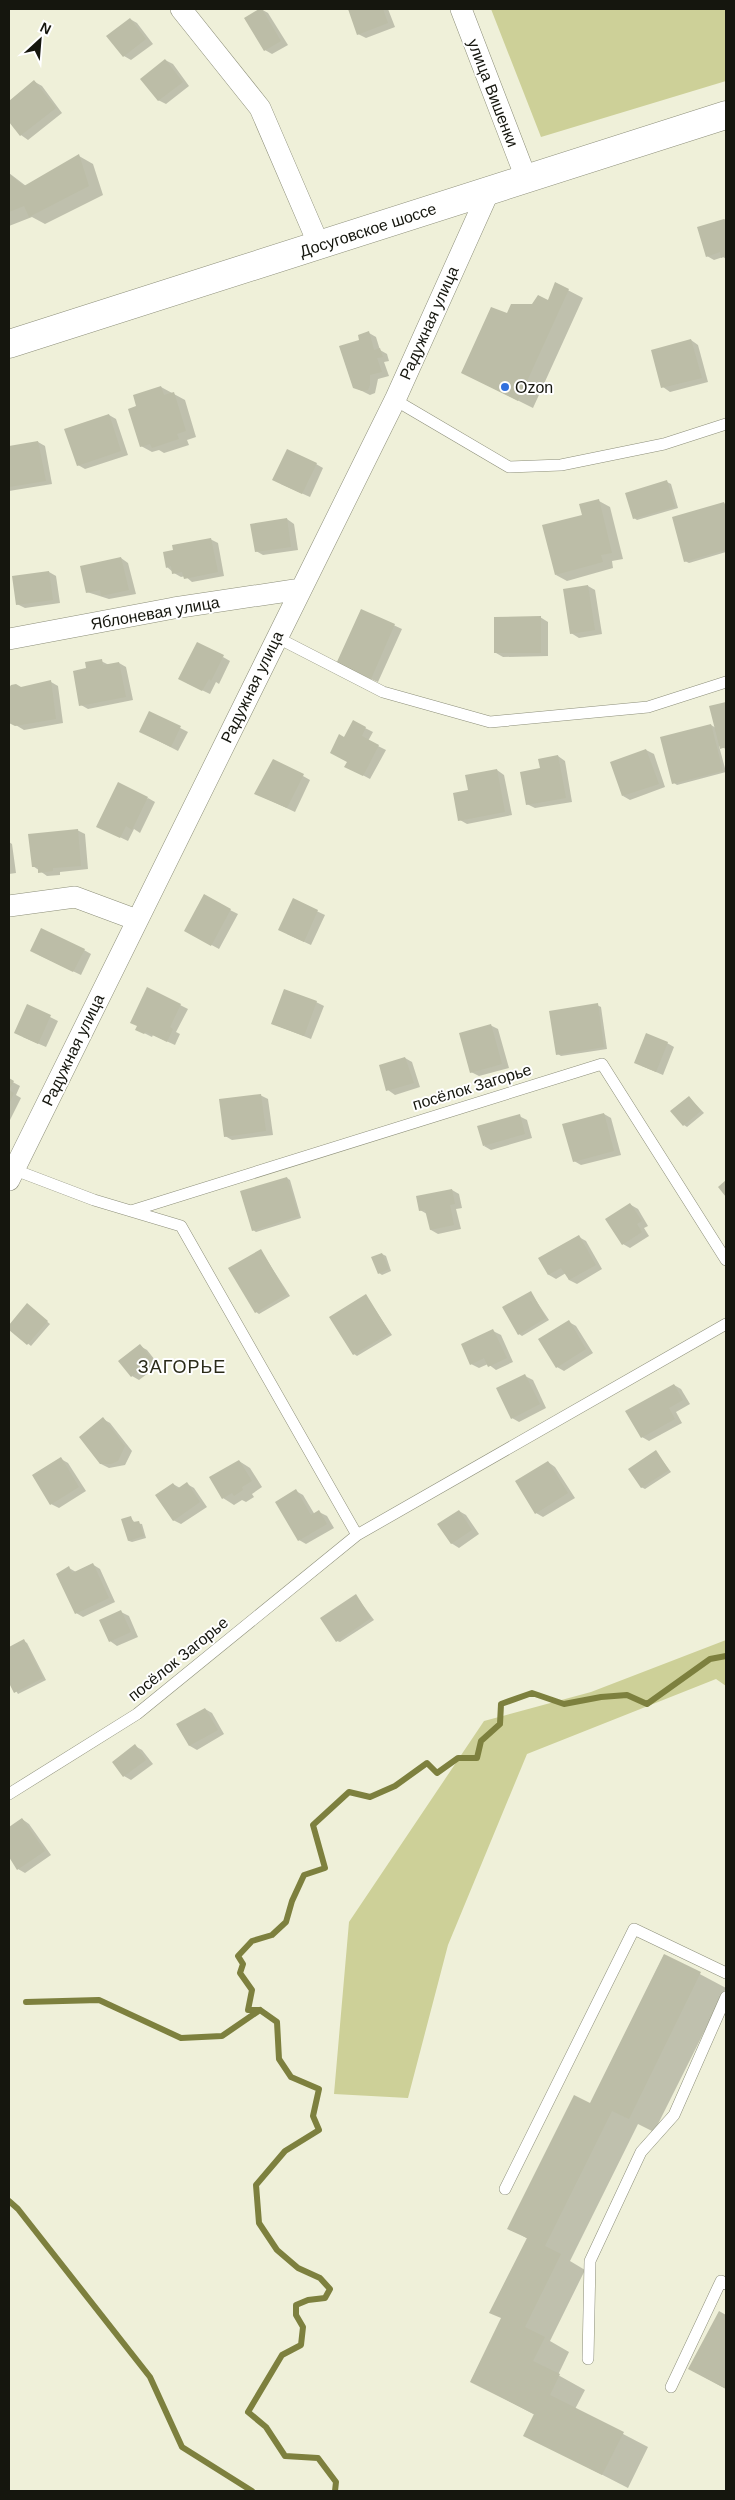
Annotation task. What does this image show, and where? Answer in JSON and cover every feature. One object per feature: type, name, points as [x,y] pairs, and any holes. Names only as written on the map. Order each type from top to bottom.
[{"type":"main road","name":"Досуговское шоссе","points":[[9,344],[526,178],[596,159],[726,115]]},
{"type":"street","points":[[181,9],[260,108],[319,245]]},
{"type":"street","name":"улица Вишенки","points":[[461,9],[526,178]]},
{"type":"street","name":"Радужная улица","points":[[11,1173],[395,400],[489,191]]},
{"type":"street","name":"Яблоневая улица","points":[[9,639],[174,608],[301,589]]},
{"type":"street","points":[[9,906],[75,897],[137,920]]},
{"type":"lane","points":[[395,400],[509,467],[561,465],[664,444],[726,424]]},
{"type":"lane","points":[[276,637],[384,692],[490,722],[648,707],[726,682]]},
{"type":"lane","name":"посёлок Загорье","points":[[131,1211],[602,1064],[726,1260]]},
{"type":"lane","points":[[11,1173],[181,1226],[357,1535]]},
{"type":"lane","name":"посёлок Загорье","points":[[9,1794],[137,1714],[357,1535],[726,1324]]},
{"type":"lane","points":[[505,2189],[634,1929],[726,1973]]},
{"type":"lane","points":[[588,2359],[590,2261],[641,2152],[674,2115],[726,1996]]},
{"type":"lane","points":[[671,2386],[721,2281],[726,2284]]},
{"type":"green space","points":[[491,9],[726,9],[726,81],[541,137]]},
{"type":"green space","points":[[726,1640],[726,1686],[716,1679],[527,1754],[448,1945],[408,2098],[334,2094],[349,1922],[484,1721],[591,1692]]},
{"type":"building","points":[[262,9],[281,41],[264,51],[244,18]]},
{"type":"building","points":[[348,9],[383,9],[388,23],[357,35]]},
{"type":"building","points":[[130,18],[146,39],[123,57],[106,36]]},
{"type":"building","points":[[165,59],[183,82],[158,101],[140,79]]},
{"type":"building","points":[[34,80],[56,108],[20,136],[9,122],[9,101]]},
{"type":"building","points":[[79,154],[89,186],[29,217],[24,206],[9,212],[9,174],[24,186]]},
{"type":"building","points":[[726,220],[726,256],[721,258],[720,252],[706,257],[697,227]]},
{"type":"building","points":[[555,282],[569,289],[518,401],[461,373],[491,307],[507,313],[511,304],[532,304],[538,295],[548,300]]},
{"type":"building","points":[[369,331],[374,350],[380,348],[383,357],[377,358],[382,372],[370,375],[368,390],[362,391],[353,388],[339,346],[359,340],[358,335]]},
{"type":"building","points":[[691,339],[702,378],[661,388],[651,350]]},
{"type":"building","points":[[161,386],[164,395],[174,392],[186,431],[177,434],[179,439],[152,448],[150,444],[140,447],[128,409],[136,406],[133,395]]},
{"type":"building","points":[[109,414],[121,451],[77,466],[64,429]]},
{"type":"building","points":[[38,441],[46,481],[9,487],[9,446]]},
{"type":"building","points":[[287,449],[317,463],[302,494],[272,480]]},
{"type":"building","points":[[667,480],[675,507],[633,519],[625,493]]},
{"type":"building","points":[[599,499],[612,553],[601,555],[603,562],[555,575],[542,525],[582,515],[579,504]]},
{"type":"building","points":[[724,502],[726,510],[726,550],[684,562],[672,517]]},
{"type":"building","points":[[287,518],[291,547],[255,552],[250,524]]},
{"type":"building","points":[[211,538],[218,572],[184,579],[182,572],[172,574],[171,566],[166,568],[163,552],[173,550],[172,545]]},
{"type":"building","points":[[121,557],[129,590],[101,596],[100,590],[86,593],[80,566]]},
{"type":"building","points":[[49,571],[53,600],[16,605],[12,576]]},
{"type":"building","points":[[588,585],[595,630],[570,634],[563,589]]},
{"type":"building","points":[[361,609],[395,624],[371,679],[336,664]]},
{"type":"building","points":[[541,616],[541,653],[494,653],[494,617]]},
{"type":"building","points":[[197,642],[224,655],[211,681],[209,679],[202,691],[178,679]]},
{"type":"building","points":[[102,659],[103,665],[119,662],[126,697],[79,706],[73,671],[86,668],[85,662]]},
{"type":"building","points":[[51,680],[56,719],[15,726],[9,723],[9,688],[11,685],[16,684],[21,687]]},
{"type":"building","points":[[726,702],[726,747],[720,749],[709,706]]},
{"type":"building","points":[[149,711],[181,726],[171,747],[139,732]]},
{"type":"building","points":[[353,720],[366,727],[362,736],[379,745],[363,776],[344,767],[347,762],[330,753],[339,734],[344,737]]},
{"type":"building","points":[[711,724],[723,771],[672,784],[660,737]]},
{"type":"building","points":[[646,749],[659,784],[622,796],[610,762]]},
{"type":"building","points":[[558,755],[566,798],[526,805],[520,772],[540,768],[538,759]]},
{"type":"building","points":[[273,759],[304,774],[287,808],[254,794]]},
{"type":"building","points":[[497,769],[505,812],[458,821],[453,793],[468,790],[465,775]]},
{"type":"building","points":[[118,782],[148,797],[132,830],[126,826],[120,838],[96,827]]},
{"type":"building","points":[[78,829],[81,866],[53,868],[53,871],[38,873],[38,867],[32,867],[28,834]]},
{"type":"building","points":[[204,894],[231,909],[211,946],[184,931]]},
{"type":"building","points":[[293,898],[318,910],[304,942],[278,930]]},
{"type":"building","points":[[41,928],[85,949],[73,972],[30,951]]},
{"type":"building","points":[[147,987],[181,1004],[170,1027],[173,1029],[167,1042],[146,1032],[144,1034],[135,1030],[137,1026],[130,1023]]},
{"type":"building","points":[[284,989],[317,1001],[304,1036],[271,1024]]},
{"type":"building","points":[[598,1003],[604,1047],[556,1055],[549,1011]]},
{"type":"building","points":[[27,1004],[51,1015],[38,1044],[14,1033]]},
{"type":"building","points":[[491,1024],[502,1064],[470,1073],[459,1033]]},
{"type":"building","points":[[646,1033],[668,1042],[656,1072],[634,1063]]},
{"type":"building","points":[[405,1057],[414,1083],[386,1091],[379,1065]]},
{"type":"building","points":[[9,1078],[14,1081],[9,1090]]},
{"type":"building","points":[[9,1090],[14,1093],[9,1104]]},
{"type":"building","points":[[261,1094],[266,1131],[224,1137],[219,1099]]},
{"type":"building","points":[[689,1096],[701,1111],[683,1126],[670,1111]]},
{"type":"building","points":[[604,1113],[614,1151],[573,1162],[562,1124]]},
{"type":"building","points":[[520,1114],[525,1134],[483,1146],[477,1126]]},
{"type":"building","points":[[287,1177],[299,1216],[252,1231],[240,1191]]},
{"type":"building","points":[[726,1180],[726,1197],[718,1187]]},
{"type":"building","points":[[452,1189],[455,1204],[450,1205],[454,1225],[430,1230],[425,1210],[419,1211],[416,1196]]},
{"type":"building","points":[[630,1203],[642,1221],[637,1224],[642,1232],[622,1245],[605,1219]]},
{"type":"building","points":[[579,1235],[596,1265],[569,1280],[561,1268],[548,1275],[538,1258]]},
{"type":"building","points":[[261,1249],[287,1294],[255,1313],[228,1268]]},
{"type":"building","points":[[382,1253],[389,1269],[378,1274],[371,1257]]},
{"type":"building","points":[[531,1291],[546,1318],[518,1335],[502,1307]]},
{"type":"building","points":[[366,1294],[390,1333],[353,1355],[329,1317]]},
{"type":"building","points":[[27,1303],[48,1321],[27,1345],[9,1330],[9,1325]]},
{"type":"building","points":[[569,1320],[586,1349],[556,1368],[538,1339]]},
{"type":"building","points":[[493,1329],[507,1358],[488,1367],[484,1358],[470,1365],[461,1344]]},
{"type":"building","points":[[140,1344],[153,1360],[131,1377],[118,1361]]},
{"type":"building","points":[[525,1374],[540,1404],[511,1419],[496,1388]]},
{"type":"building","points":[[674,1384],[683,1400],[669,1408],[675,1419],[641,1438],[625,1411]]},
{"type":"building","points":[[103,1417],[125,1446],[118,1461],[111,1464],[100,1464],[79,1437]]},
{"type":"building","points":[[656,1450],[669,1470],[641,1488],[628,1469]]},
{"type":"building","points":[[61,1457],[79,1487],[50,1505],[32,1475]]},
{"type":"building","points":[[239,1460],[252,1481],[242,1487],[243,1490],[234,1496],[232,1493],[222,1499],[209,1477]]},
{"type":"building","points":[[548,1461],[568,1493],[535,1514],[515,1481]]},
{"type":"building","points":[[187,1482],[200,1502],[173,1521],[155,1495],[173,1483],[177,1489]]},
{"type":"building","points":[[296,1489],[311,1515],[319,1510],[327,1524],[298,1541],[275,1502]]},
{"type":"building","points":[[459,1510],[472,1530],[451,1544],[437,1524]]},
{"type":"building","points":[[131,1516],[133,1522],[139,1521],[144,1536],[128,1541],[121,1519]]},
{"type":"building","points":[[93,1563],[109,1598],[75,1614],[56,1574],[69,1566],[72,1573]]},
{"type":"building","points":[[356,1594],[371,1618],[336,1642],[320,1618]]},
{"type":"building","points":[[121,1610],[131,1632],[109,1642],[99,1620]]},
{"type":"building","points":[[24,1639],[43,1678],[14,1693],[9,1683],[9,1647]]},
{"type":"building","points":[[205,1708],[218,1730],[189,1746],[176,1724]]},
{"type":"building","points":[[135,1744],[146,1760],[123,1777],[112,1762]]},
{"type":"building","points":[[22,1818],[45,1851],[17,1870],[9,1857],[9,1827]]},
{"type":"building","points":[[664,1954],[701,1972],[629,2119],[612,2111],[545,2246],[561,2254],[525,2327],[545,2337],[533,2361],[560,2374],[550,2395],[624,2432],[602,2475],[523,2436],[534,2414],[470,2382],[501,2318],[489,2313],[527,2238],[507,2229],[574,2095],[590,2103]]},
{"type":"building","points":[[719,2311],[726,2315],[726,2389],[688,2369]]},
{"type":"waterway","points":[[335,2491],[336,2482],[318,2458],[285,2456],[266,2427],[248,2412],[282,2355],[301,2345],[303,2327],[296,2315],[296,2305],[308,2300],[325,2298],[330,2289],[320,2278],[298,2268],[277,2250],[259,2223],[256,2185],[285,2151],[319,2130],[313,2116],[319,2089],[291,2077],[279,2059],[277,2022],[260,2010],[248,2010],[252,1990],[240,1973],[243,1964],[238,1956],[252,1941],[272,1935],[286,1922],[292,1901],[304,1875],[325,1868],[313,1825],[349,1792],[370,1797],[395,1786],[427,1763],[437,1773],[458,1758],[477,1758],[481,1741],[500,1724],[501,1704],[532,1693],[564,1704],[601,1697],[627,1695],[647,1704],[710,1659],[726,1656]]},
{"type":"waterway","points":[[26,2002],[99,2000],[181,2038],[222,2036],[260,2010]]},
{"type":"waterway","points":[[9,2201],[18,2209],[150,2377],[182,2447],[252,2491]]},
{"type":"place","name":"Ozon","points":[[505,387]]},
{"type":"district","name":"ЗАГОРЬЕ","points":[[182,1367]]}]
